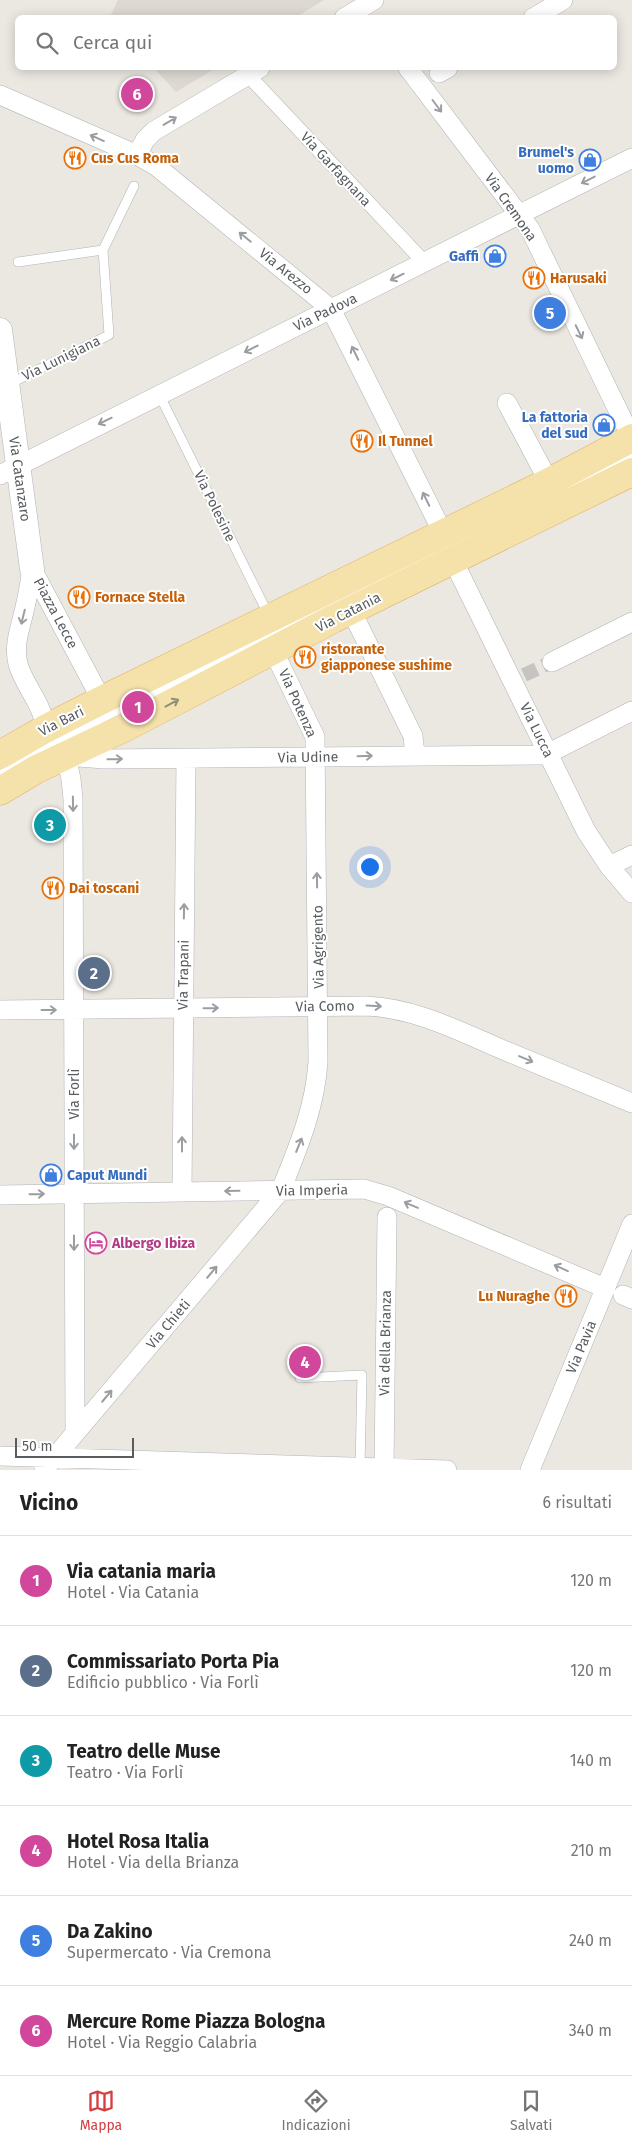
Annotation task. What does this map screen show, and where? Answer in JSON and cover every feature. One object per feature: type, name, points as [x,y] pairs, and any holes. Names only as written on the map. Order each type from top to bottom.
[{"type":"main road","name":"Via Catania","points":[[66,756],[133,724],[351,610],[447,548],[632,439]]},
{"type":"main road","name":"Via Catania","points":[[94,713],[270,618],[632,472]]},
{"type":"main road","name":"Via Bari","points":[[11,758],[45,729],[94,713]]},
{"type":"main road","name":"Via Bari","points":[[0,791],[36,770],[66,756]]},
{"type":"street","points":[[538,15],[563,0]]},
{"type":"street","points":[[349,15],[365,6]]},
{"type":"street","name":"Via Cremona","points":[[410,70],[530,229],[632,439]]},
{"type":"street","points":[[137,155],[145,140],[154,131],[254,71]]},
{"type":"street","name":"Via Garfagnana","points":[[254,71],[425,263]]},
{"type":"street","name":"Via Arezzo","points":[[0,94],[137,155],[168,174],[331,309],[437,521],[447,548]]},
{"type":"street","name":"Via Padova","points":[[9,470],[632,158]]},
{"type":"street","name":"Via Catanzaro","points":[[0,330],[7,385],[9,470],[32,569]]},
{"type":"street","points":[[507,403],[546,491]]},
{"type":"street","name":"Via Lucca","points":[[447,548],[586,831],[609,866],[632,893]]},
{"type":"street","name":"Piazza Lecce","points":[[32,569],[97,690],[94,713]]},
{"type":"street","name":"Piazza Lecce","points":[[32,569],[17,639],[16,655],[20,670],[41,713],[45,729]]},
{"type":"street","points":[[351,610],[413,736],[415,755]]},
{"type":"street","points":[[552,662],[632,622]]},
{"type":"street","name":"Via Potenza","points":[[273,650],[315,737],[316,757]]},
{"type":"street","points":[[549,753],[632,711]]},
{"type":"street","name":"Via Bari","points":[[66,756],[94,713]]},
{"type":"street","name":"Via Udine","points":[[66,756],[104,759],[540,755],[549,753]]},
{"type":"street","name":"Via Forlì","points":[[66,756],[73,791],[75,1433]]},
{"type":"street","name":"Via Agrigento","points":[[281,1190],[303,1136],[313,1104],[318,1062],[316,757]]},
{"type":"street","name":"Via Trapani","points":[[182,1192],[186,758]]},
{"type":"street","points":[[609,866],[632,855]]},
{"type":"street","name":"Via Como","points":[[0,1010],[377,1006],[407,1012],[440,1023],[632,1104]]},
{"type":"street","name":"Via Imperia","points":[[0,1195],[364,1189],[376,1191],[605,1288]]},
{"type":"street","name":"Via Chieti","points":[[49,1464],[281,1190]]},
{"type":"street","name":"Via della Brianza","points":[[384,1469],[387,1217]]},
{"type":"street","name":"Via Pavia","points":[[530,1470],[632,1224]]},
{"type":"street","points":[[0,1456],[49,1464],[447,1470]]},
{"type":"lane","name":"Via Lunigiana","points":[[7,385],[109,335],[103,250],[134,186]]},
{"type":"lane","points":[[18,262],[103,250]]},
{"type":"lane","name":"Via Polesine","points":[[160,394],[270,618]]},
{"type":"lane","name":"Via Catania","points":[[546,491],[632,457]]},
{"type":"lane","name":"Via Catania","points":[[94,713],[518,513]]},
{"type":"lane","name":"Via Bari","points":[[0,775],[11,758],[94,713]]},
{"type":"lane","points":[[300,1378],[362,1375],[360,1469]]},
{"type":"shaded area","points":[[118,0],[324,0],[299,15],[111,15]]},
{"type":"shaded area","points":[[156,70],[213,70],[176,92]]},
{"type":"tunnel","points":[[524,675],[552,662]]},
{"type":"place","name":"Mercure Rome Piazza Bologna","points":[[137,94]]},
{"type":"place","name":"Cus Cus Roma","points":[[75,158]]},
{"type":"place","name":"Brumel's uomo","points":[[590,160]]},
{"type":"place","name":"Gaffi","points":[[495,256]]},
{"type":"place","name":"Harusaki","points":[[534,278]]},
{"type":"place","name":"Da Zakino","points":[[550,313]]},
{"type":"place","name":"La fattoria del sud","points":[[604,425]]},
{"type":"place","name":"Il Tunnel","points":[[362,441]]},
{"type":"place","name":"Fornace Stella","points":[[79,597]]},
{"type":"place","name":"ristorante giapponese sushime","points":[[305,657]]},
{"type":"place","name":"Via catania maria","points":[[138,707]]},
{"type":"place","name":"Teatro delle Muse","points":[[50,825]]},
{"type":"place","name":"Dai toscani","points":[[53,888]]},
{"type":"place","name":"Commissariato Porta Pia","points":[[94,973]]},
{"type":"place","name":"Caput Mundi","points":[[51,1175]]},
{"type":"place","name":"Albergo Ibiza","points":[[96,1243]]},
{"type":"place","name":"Lu Nuraghe","points":[[566,1296]]},
{"type":"place","name":"Hotel Rosa Italia","points":[[305,1362]]}]
